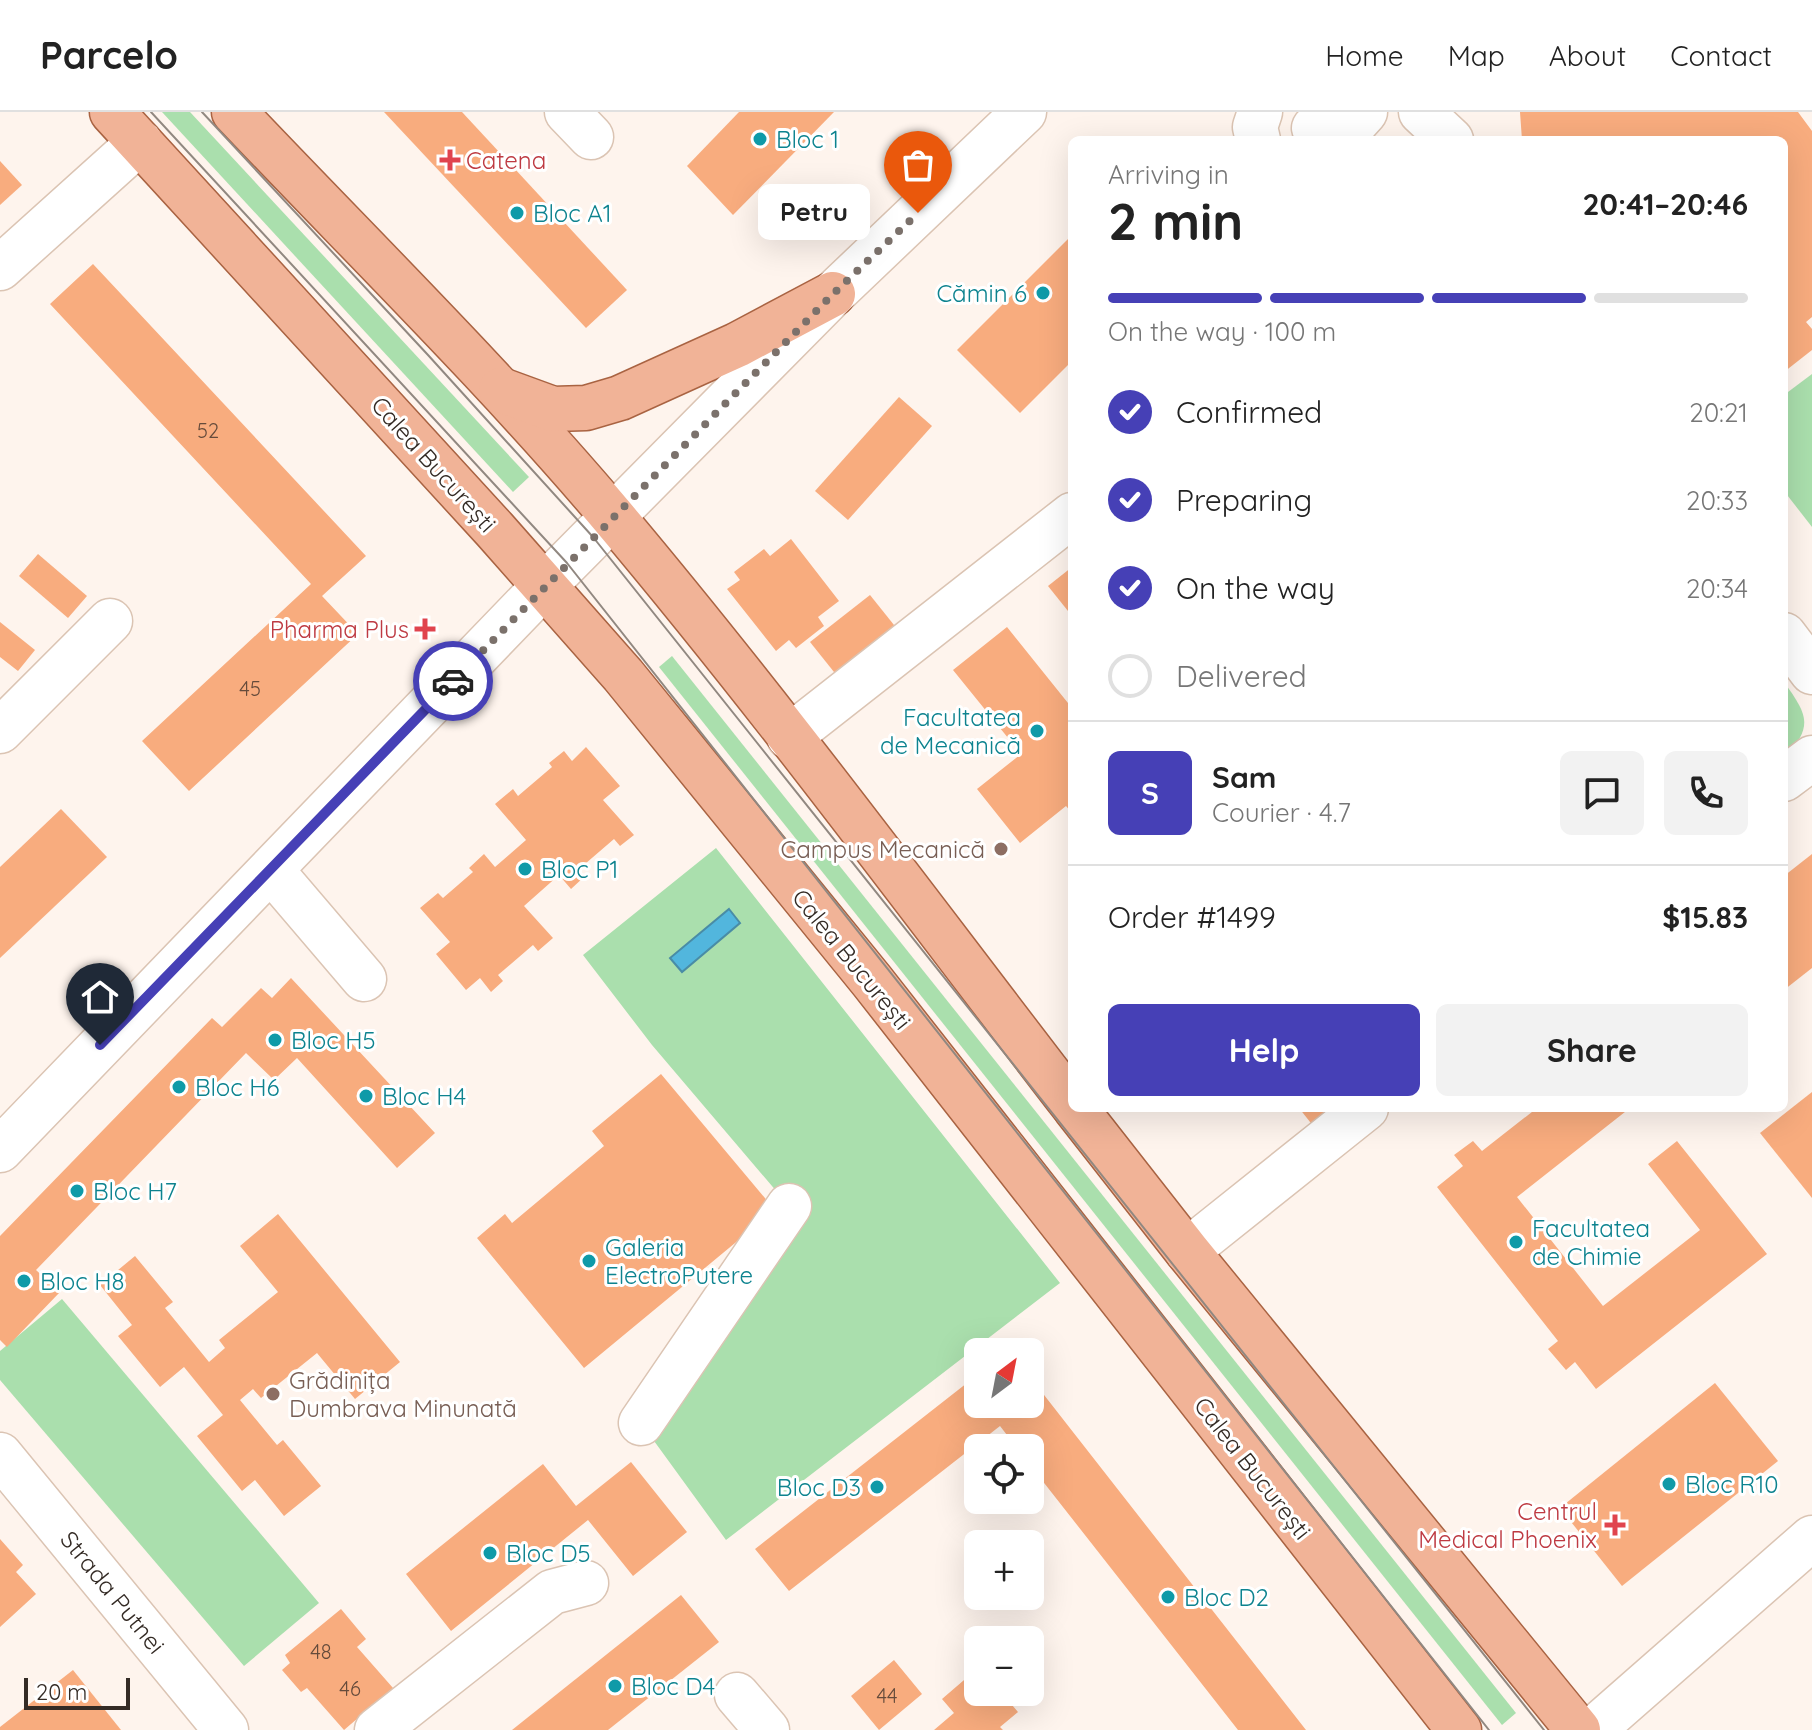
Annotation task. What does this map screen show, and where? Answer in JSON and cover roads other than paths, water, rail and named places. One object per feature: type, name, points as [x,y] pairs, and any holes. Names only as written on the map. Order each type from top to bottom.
[{"type":"main road","points":[[234,112],[499,389],[613,517],[789,737],[1068,1098]]},
{"type":"main road","name":"Calea București","points":[[126,127],[545,585],[623,675],[872,981],[1459,1730]]},
{"type":"main road","points":[[499,389],[553,409],[586,408],[620,398],[737,345],[833,294]]},
{"type":"main road","points":[[1079,1112],[1187,1251],[1578,1730]]},
{"type":"street","points":[[0,1150],[545,585],[833,294],[1024,112]]},
{"type":"street","points":[[1257,136],[1255,127],[1260,112]]},
{"type":"street","points":[[1311,127],[1356,122],[1365,112]]},
{"type":"street","points":[[1421,112],[1447,136]]},
{"type":"street","points":[[0,268],[126,127]]},
{"type":"street","points":[[789,737],[1068,518]]},
{"type":"street","points":[[0,731],[110,621]]},
{"type":"street","points":[[1788,640],[1812,672]]},
{"type":"street","points":[[1788,776],[1812,758]]},
{"type":"street","points":[[271,870],[364,979]]},
{"type":"street","points":[[1187,1251],[1361,1112]]},
{"type":"street","points":[[641,1423],[789,1206]]},
{"type":"street","name":"Strada Putnei","points":[[0,1455],[226,1730]]},
{"type":"street","points":[[1593,1730],[1812,1538]]},
{"type":"street","points":[[377,1730],[552,1592],[586,1583]]},
{"type":"street","points":[[737,1695],[767,1730]]},
{"type":"water","points":[[729,909],[740,923],[682,972],[670,958]]},
{"type":"tram line","points":[[151,112],[567,563],[1489,1730]]},
{"type":"tram line","points":[[202,112],[593,537],[1544,1730]]},
{"type":"place","name":"Bloc 1","points":[[760,139]]},
{"type":"place","name":"Catena","points":[[450,160]]},
{"type":"place","name":"Bloc A1","points":[[517,213]]},
{"type":"place","name":"Petru","points":[[918,213]]},
{"type":"place","name":"Cămin 6","points":[[1043,293]]},
{"type":"place","name":"Pharma Plus","points":[[425,629]]},
{"type":"place","name":"Facultatea de Mecanică","points":[[1037,731]]},
{"type":"place","name":"Campus Mecanică","points":[[1001,849]]},
{"type":"place","name":"Bloc P1","points":[[525,869]]},
{"type":"place","name":"Bloc H5","points":[[275,1040]]},
{"type":"place","name":"Bloc H6","points":[[179,1087]]},
{"type":"place","name":"Bloc H4","points":[[366,1096]]},
{"type":"place","name":"Bloc H7","points":[[77,1191]]},
{"type":"place","name":"Facultatea de Chimie","points":[[1516,1242]]},
{"type":"place","name":"Galeria ElectroPutere","points":[[589,1261]]},
{"type":"place","name":"Bloc H8","points":[[24,1281]]},
{"type":"place","name":"Grădinița Dumbrava Minunată","points":[[273,1394]]},
{"type":"place","name":"Bloc R10","points":[[1669,1484]]},
{"type":"place","name":"Bloc D3","points":[[877,1487]]},
{"type":"place","name":"Centrul Medical Phoenix","points":[[1615,1525]]},
{"type":"place","name":"Bloc D5","points":[[490,1553]]},
{"type":"place","name":"Bloc D2","points":[[1168,1597]]},
{"type":"place","name":"Bloc D4","points":[[615,1686]]}]
